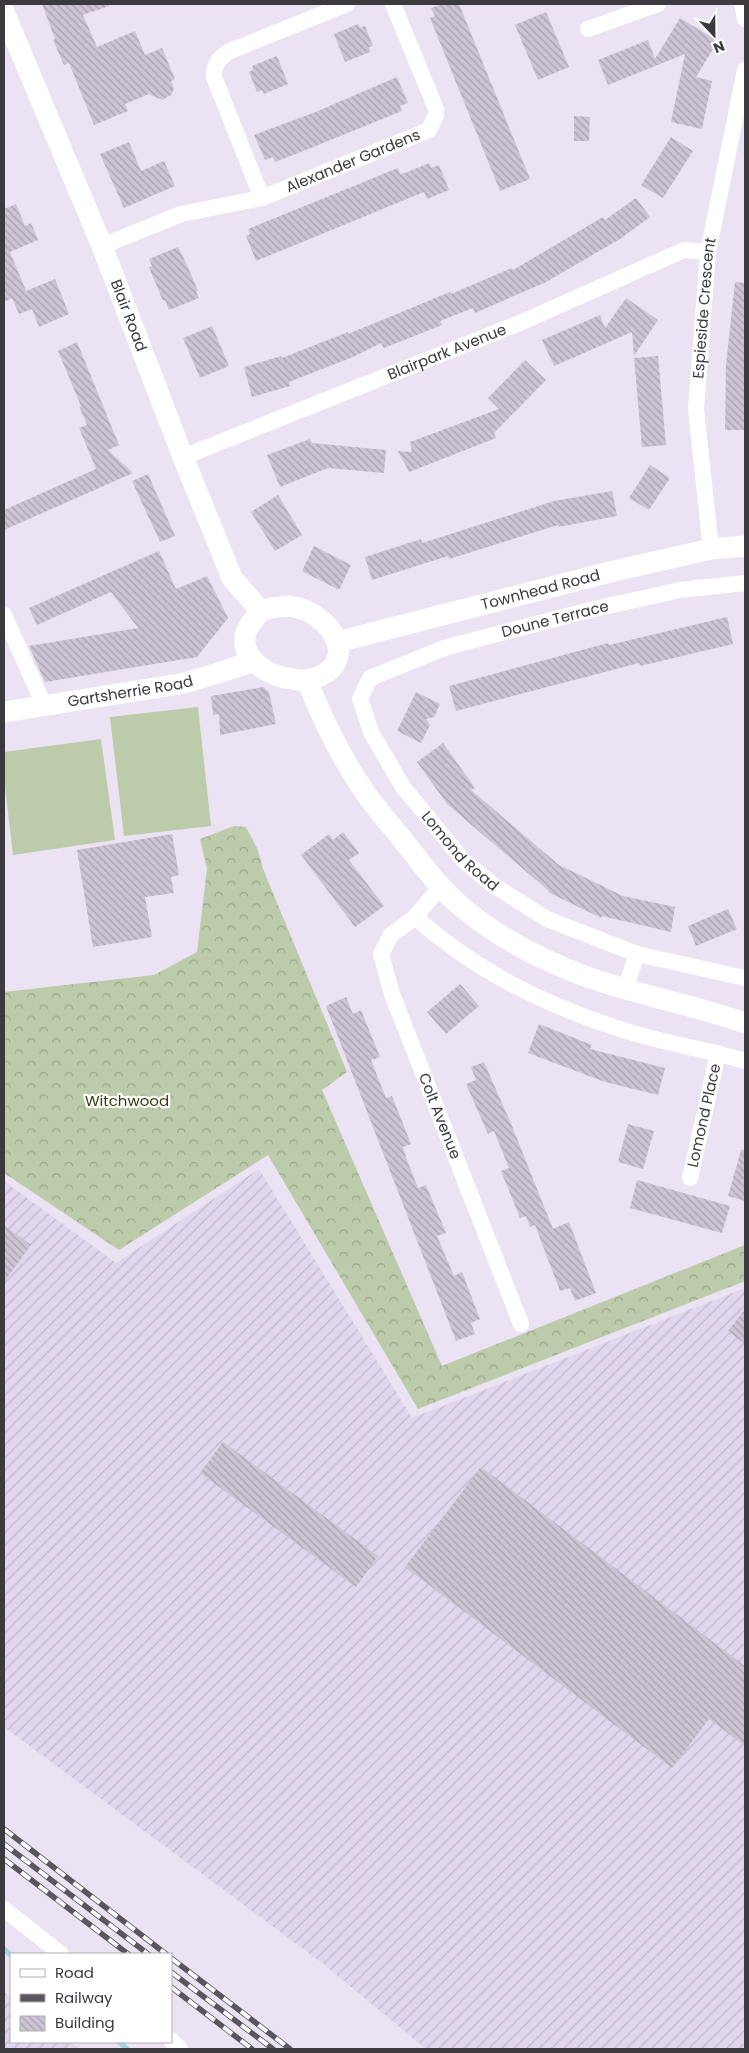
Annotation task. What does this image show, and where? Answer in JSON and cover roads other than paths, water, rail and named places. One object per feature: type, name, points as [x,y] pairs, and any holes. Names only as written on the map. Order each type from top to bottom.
[{"type":"street","points":[[262,198],[214,77],[214,70],[223,55],[230,51],[347,4]]},
{"type":"street","name":"Alexander Gardens","points":[[102,246],[180,214],[262,198],[428,130],[436,115],[436,109],[393,4]]},
{"type":"street","points":[[588,29],[658,4]]},
{"type":"street","points":[[742,4],[745,19]]},
{"type":"street","name":"Blair Road","points":[[4,12],[102,246],[183,457],[232,578],[261,611]]},
{"type":"street","name":"Espieside Crescent","points":[[711,549],[696,410],[708,252],[745,70]]},
{"type":"street","name":"Blairpark Avenue","points":[[183,457],[522,322],[684,250],[708,252]]},
{"type":"street","name":"Townhead Road","points":[[337,642],[614,570],[711,549],[745,546]]},
{"type":"street","name":"Doune Terrace","points":[[370,678],[447,647],[590,610],[680,590],[745,583]]},
{"type":"street","points":[[275,607],[300,607],[322,619],[332,630],[337,642],[338,656],[334,665],[323,673],[307,680],[282,678],[261,669],[248,654],[245,635],[248,627],[261,611],[275,607]]},
{"type":"street","points":[[4,615],[44,705]]},
{"type":"street","name":"Gartsherrie Road","points":[[4,712],[180,684],[254,660]]},
{"type":"street","name":"Lomond Road","points":[[370,678],[360,699],[371,732],[404,787],[463,860],[493,884],[547,919],[637,954],[745,978]]},
{"type":"street","points":[[307,680],[339,749],[366,793],[440,887],[464,909],[500,936],[581,975],[625,990],[745,1023]]},
{"type":"street","points":[[440,887],[415,917],[469,961],[503,981],[545,1001],[624,1031],[745,1060]]},
{"type":"street","name":"Colt Avenue","points":[[415,917],[391,935],[381,954],[392,994],[521,1324]]},
{"type":"street","points":[[625,990],[637,954]]},
{"type":"street","name":"Lomond Place","points":[[690,1178],[718,1053]]},
{"type":"street","points":[[4,1909],[61,1953]]},
{"type":"waterway","points":[[4,1949],[10,1954]]},
{"type":"waterway","points":[[120,2043],[127,2049]]},
{"type":"railway","points":[[4,1829],[165,1953]]},
{"type":"railway","points":[[4,1844],[147,1953]]},
{"type":"railway","points":[[4,1859],[127,1953]]},
{"type":"railway","points":[[172,1959],[290,2049]]},
{"type":"railway","points":[[172,1973],[273,2049]]},
{"type":"railway","points":[[172,1988],[252,2049]]},
{"type":"park label","name":"Witchwood","points":[[127,1101]]}]
